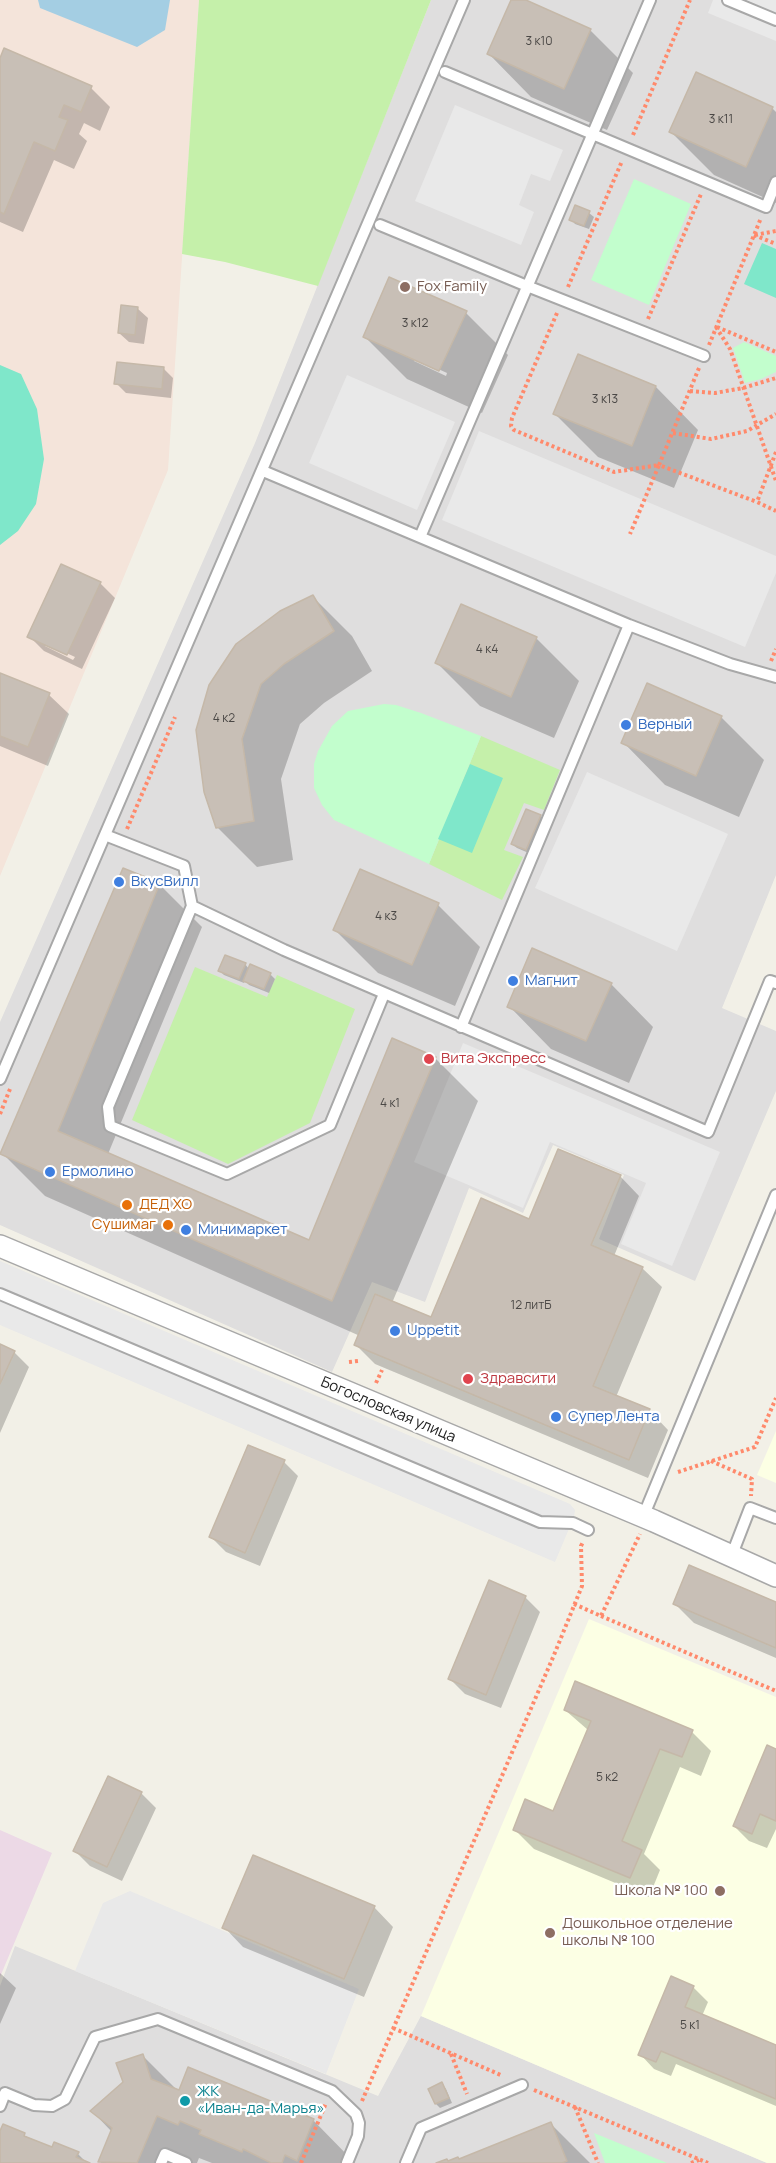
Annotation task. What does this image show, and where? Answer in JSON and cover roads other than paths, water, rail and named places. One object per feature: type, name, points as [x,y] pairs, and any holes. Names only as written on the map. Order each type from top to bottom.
[{"type":"street","name":"Богословская улица","points":[[0,1246],[643,1523],[776,1575]]},
{"type":"lane","points":[[0,1079],[465,0]]},
{"type":"lane","points":[[420,537],[650,0]]},
{"type":"lane","points":[[728,0],[776,20]]},
{"type":"lane","points":[[444,72],[766,207],[776,182]]},
{"type":"lane","points":[[380,225],[704,356]]},
{"type":"lane","points":[[263,471],[629,625],[730,664],[776,676]]},
{"type":"lane","points":[[461,1027],[629,625]]},
{"type":"lane","points":[[105,835],[184,866],[192,906],[108,1107],[110,1126],[227,1174],[330,1125],[384,994]]},
{"type":"lane","points":[[192,906],[384,994],[708,1132],[770,981],[776,983]]},
{"type":"lane","points":[[643,1523],[776,1195]]},
{"type":"lane","points":[[0,1294],[540,1522],[573,1523],[588,1530]]},
{"type":"lane","points":[[731,1557],[750,1508],[776,1518]]},
{"type":"lane","points":[[0,2106],[5,2094],[34,2105],[52,2106],[65,2098],[95,2037],[158,2019],[332,2091],[356,2114],[359,2123],[358,2136],[348,2163]]},
{"type":"lane","points":[[406,2163],[421,2128],[522,2085]]},
{"type":"lane","points":[[161,2163],[165,2154],[186,2163]]},
{"type":"water","points":[[38,0],[170,0],[165,30],[137,47],[40,8]]},
{"type":"place","name":"Fox Family","points":[[405,287]]},
{"type":"place","name":"Верный","points":[[626,725]]},
{"type":"place","name":"ВкусВилл","points":[[119,882]]},
{"type":"place","name":"Магнит","points":[[513,981]]},
{"type":"place","name":"Вита Экспресс","points":[[429,1059]]},
{"type":"place","name":"Ермолино","points":[[50,1172]]},
{"type":"place","name":"ДЕД ХО","points":[[127,1205]]},
{"type":"place","name":"Сушимаг","points":[[168,1225]]},
{"type":"place","name":"Минимаркет","points":[[186,1230]]},
{"type":"place","name":"Uppetit","points":[[395,1331]]},
{"type":"place","name":"Здравсити","points":[[468,1379]]},
{"type":"place","name":"Супер Лента","points":[[556,1417]]},
{"type":"place","name":"Школа № 100","points":[[720,1891]]},
{"type":"place","name":"Дошкольное отделение школы № 100","points":[[550,1933]]},
{"type":"place","name":"ЖК «Иван-да-Марья»","points":[[185,2101]]}]
